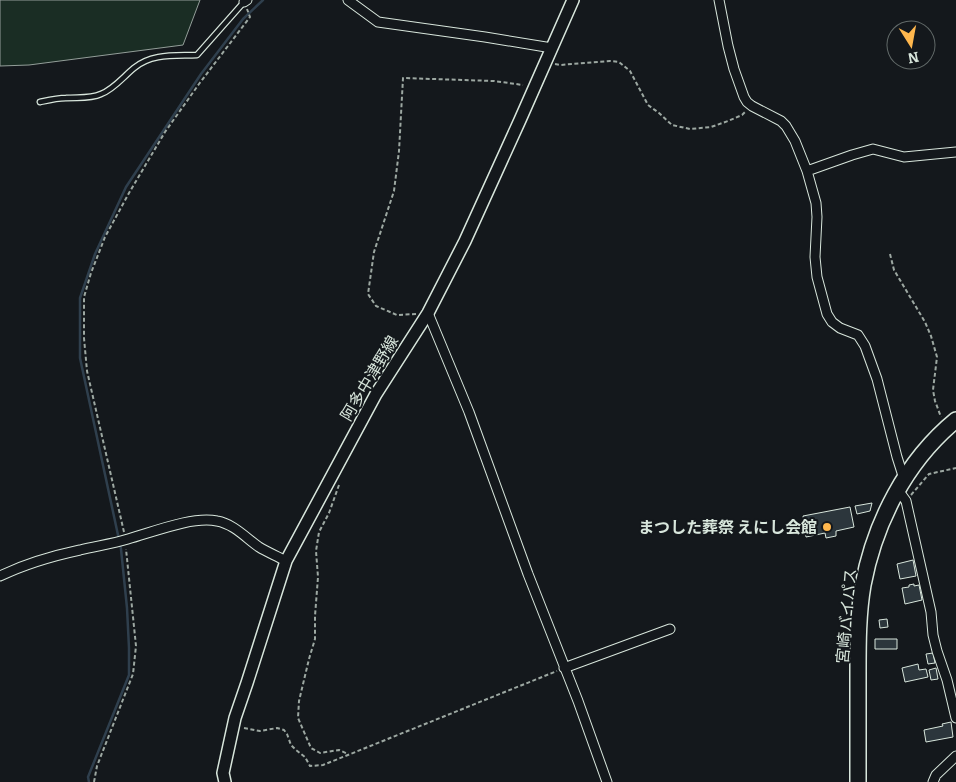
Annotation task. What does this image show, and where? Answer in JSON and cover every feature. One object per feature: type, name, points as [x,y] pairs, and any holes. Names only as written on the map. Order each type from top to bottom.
[{"type":"highway","name":"宮崎バイパス","points":[[858,782],[858,639],[863,586],[872,547],[884,516],[903,490],[924,453],[952,423]]},
{"type":"street","points":[[348,0],[378,22],[552,48]]},
{"type":"street","name":"阿多中津野線","points":[[224,782],[223,773],[232,727],[286,561],[376,394],[428,313],[464,241],[546,62],[565,14],[573,0]]},
{"type":"street","points":[[719,0],[728,46],[744,97],[752,106],[781,121],[786,126],[795,141],[807,171],[816,203],[815,257],[817,277],[826,314],[840,328],[858,335],[865,346],[877,379],[931,612],[933,635],[956,718]]},
{"type":"street","points":[[807,171],[873,149],[904,157],[956,152]]},
{"type":"street","points":[[428,313],[469,412],[607,782]]},
{"type":"street","points":[[0,576],[28,564],[198,521],[225,523],[260,547],[286,561]]},
{"type":"street","points":[[564,668],[670,628]]},
{"type":"street","points":[[933,782],[936,775],[956,756]]},
{"type":"lane","points":[[40,102],[64,98],[92,97],[101,94],[135,67],[150,58],[175,55],[197,56],[245,1]]},
{"type":"path","points":[[94,782],[97,766],[133,674],[136,646],[126,540],[88,371],[84,338],[84,297],[105,237],[129,193],[182,108],[250,17],[245,1]]},
{"type":"path","points":[[546,62],[560,65],[619,62],[630,71],[648,105],[672,125],[690,129],[711,127],[742,115],[752,106]]},
{"type":"path","points":[[428,313],[397,315],[376,306],[368,294],[374,252],[394,191],[399,151],[403,78],[494,81],[534,87]]},
{"type":"path","points":[[890,254],[894,270],[925,322],[931,336],[938,357],[933,390],[935,402],[941,418],[952,423]]},
{"type":"path","points":[[903,490],[929,474],[956,468]]},
{"type":"path","points":[[340,482],[329,513],[318,532],[315,639],[299,701],[298,718],[311,748],[320,753],[340,750],[348,754]]},
{"type":"path","points":[[232,727],[260,731],[277,728],[284,730],[291,745],[305,757],[310,766],[323,765],[564,668]]},
{"type":"green space","points":[[0,0],[200,0],[183,45],[29,65],[0,66]]},
{"type":"building","points":[[872,503],[870,511],[857,514],[855,506]]},
{"type":"building","points":[[850,507],[854,527],[836,531],[836,536],[826,538],[825,533],[806,537],[803,516]]},
{"type":"building","points":[[913,560],[916,576],[900,579],[897,564]]},
{"type":"building","points":[[914,584],[914,586],[919,585],[922,600],[905,604],[902,588]]},
{"type":"building","points":[[887,619],[888,627],[880,628],[879,620]]},
{"type":"building","points":[[875,639],[897,639],[897,649],[875,649]]},
{"type":"building","points":[[933,653],[935,663],[928,664],[926,654]]},
{"type":"building","points":[[918,664],[919,670],[926,669],[928,677],[905,682],[902,668]]},
{"type":"building","points":[[936,668],[938,679],[931,680],[929,670]]},
{"type":"building","points":[[951,722],[953,737],[926,742],[924,730],[943,726],[942,724]]},
{"type":"waterway","points":[[89,782],[88,777],[129,675],[129,648],[121,549],[80,358],[80,298],[95,254],[126,187],[201,74],[243,19],[263,0]]},
{"type":"place","name":"まつした葬祭 えにし会館","points":[[827,527]]}]
